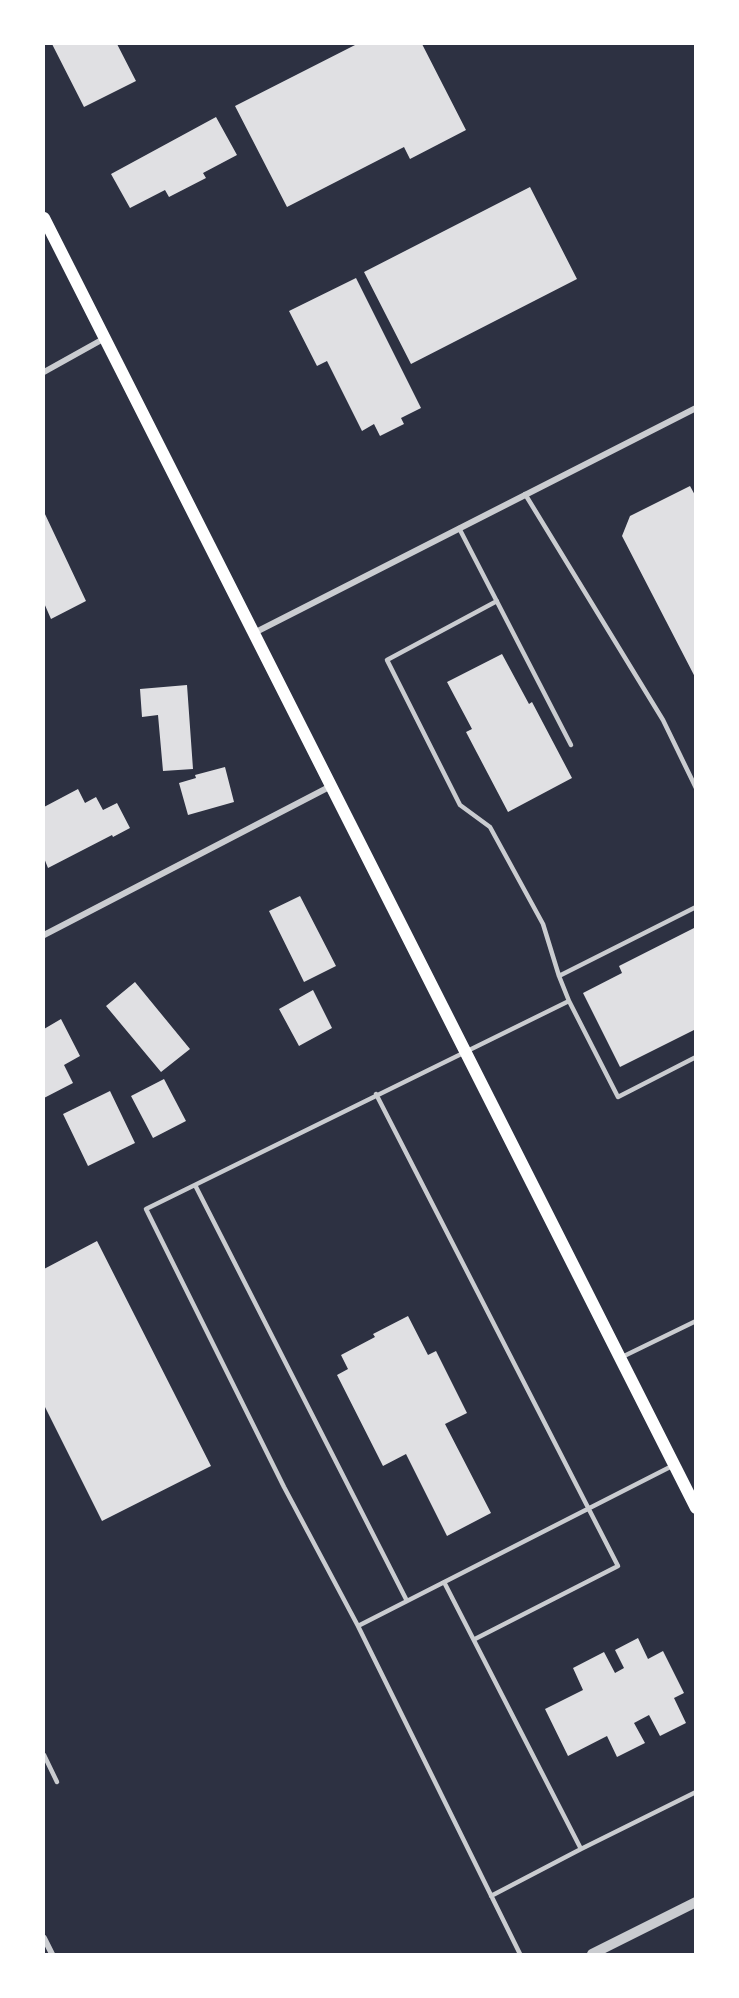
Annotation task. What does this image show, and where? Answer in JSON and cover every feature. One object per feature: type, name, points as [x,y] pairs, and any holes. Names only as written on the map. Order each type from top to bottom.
[{"type":"main road","points":[[44,218],[696,1508]]},
{"type":"street","points":[[44,372],[105,338]]},
{"type":"street","points":[[253,634],[696,408]]},
{"type":"street","points":[[44,935],[331,786]]},
{"type":"street","points":[[592,1954],[696,1902]]},
{"type":"street","points":[[44,1938],[52,1954]]},
{"type":"lane","points":[[525,494],[663,720],[696,788]]},
{"type":"lane","points":[[459,528],[571,745]]},
{"type":"lane","points":[[497,601],[387,660],[460,805],[490,827],[543,924],[569,1001],[618,1096],[696,1057]]},
{"type":"lane","points":[[559,976],[696,907]]},
{"type":"lane","points":[[520,1954],[358,1626],[279,1476],[146,1209],[464,1050],[569,1001]]},
{"type":"lane","points":[[376,1094],[618,1566],[475,1639]]},
{"type":"lane","points":[[195,1185],[407,1601]]},
{"type":"lane","points":[[620,1358],[696,1321]]},
{"type":"lane","points":[[358,1626],[674,1466]]},
{"type":"lane","points":[[444,1582],[581,1849]]},
{"type":"lane","points":[[44,1755],[57,1782]]},
{"type":"lane","points":[[491,1896],[696,1792]]},
{"type":"building","points":[[52,44],[117,44],[136,81],[84,107]]},
{"type":"building","points":[[357,44],[422,44],[466,130],[410,159],[404,147],[287,207],[235,106]]},
{"type":"building","points":[[216,117],[237,155],[203,173],[206,178],[169,197],[165,190],[130,208],[111,174]]},
{"type":"building","points":[[530,187],[577,279],[411,364],[364,272]]},
{"type":"building","points":[[356,278],[421,408],[401,418],[404,424],[380,436],[374,424],[362,431],[327,361],[317,366],[289,311]]},
{"type":"building","points":[[690,486],[696,497],[696,679],[622,536],[630,516]]},
{"type":"building","points":[[44,512],[86,601],[51,619],[44,603]]},
{"type":"building","points":[[502,654],[529,704],[532,702],[572,778],[508,812],[466,732],[472,729],[447,682]]},
{"type":"building","points":[[187,685],[193,769],[163,771],[158,715],[142,717],[140,689]]},
{"type":"building","points":[[225,767],[234,802],[188,815],[179,783],[196,778],[195,775]]},
{"type":"building","points":[[78,789],[85,803],[96,797],[103,810],[117,803],[130,828],[48,868],[44,858],[44,807]]},
{"type":"building","points":[[300,896],[336,966],[304,982],[269,911]]},
{"type":"building","points":[[696,927],[696,1029],[620,1067],[583,993],[622,973],[619,966]]},
{"type":"building","points":[[135,982],[190,1049],[161,1072],[106,1006]]},
{"type":"building","points":[[313,990],[332,1028],[299,1046],[279,1009]]},
{"type":"building","points":[[61,1019],[80,1056],[64,1065],[73,1083],[44,1098],[44,1029]]},
{"type":"building","points":[[164,1079],[186,1121],[153,1138],[131,1096]]},
{"type":"building","points":[[110,1091],[135,1143],[88,1166],[63,1114]]},
{"type":"building","points":[[97,1241],[211,1466],[102,1521],[44,1405],[44,1269]]},
{"type":"building","points":[[408,1316],[428,1355],[436,1351],[467,1413],[445,1424],[491,1513],[447,1536],[406,1454],[383,1466],[337,1375],[348,1369],[341,1355],[375,1337],[373,1334]]},
{"type":"building","points":[[638,1638],[648,1659],[663,1651],[684,1693],[674,1698],[686,1723],[660,1736],[649,1715],[634,1723],[645,1743],[617,1757],[607,1736],[568,1756],[545,1709],[583,1690],[573,1668],[604,1652],[615,1673],[624,1668],[615,1650]]}]
